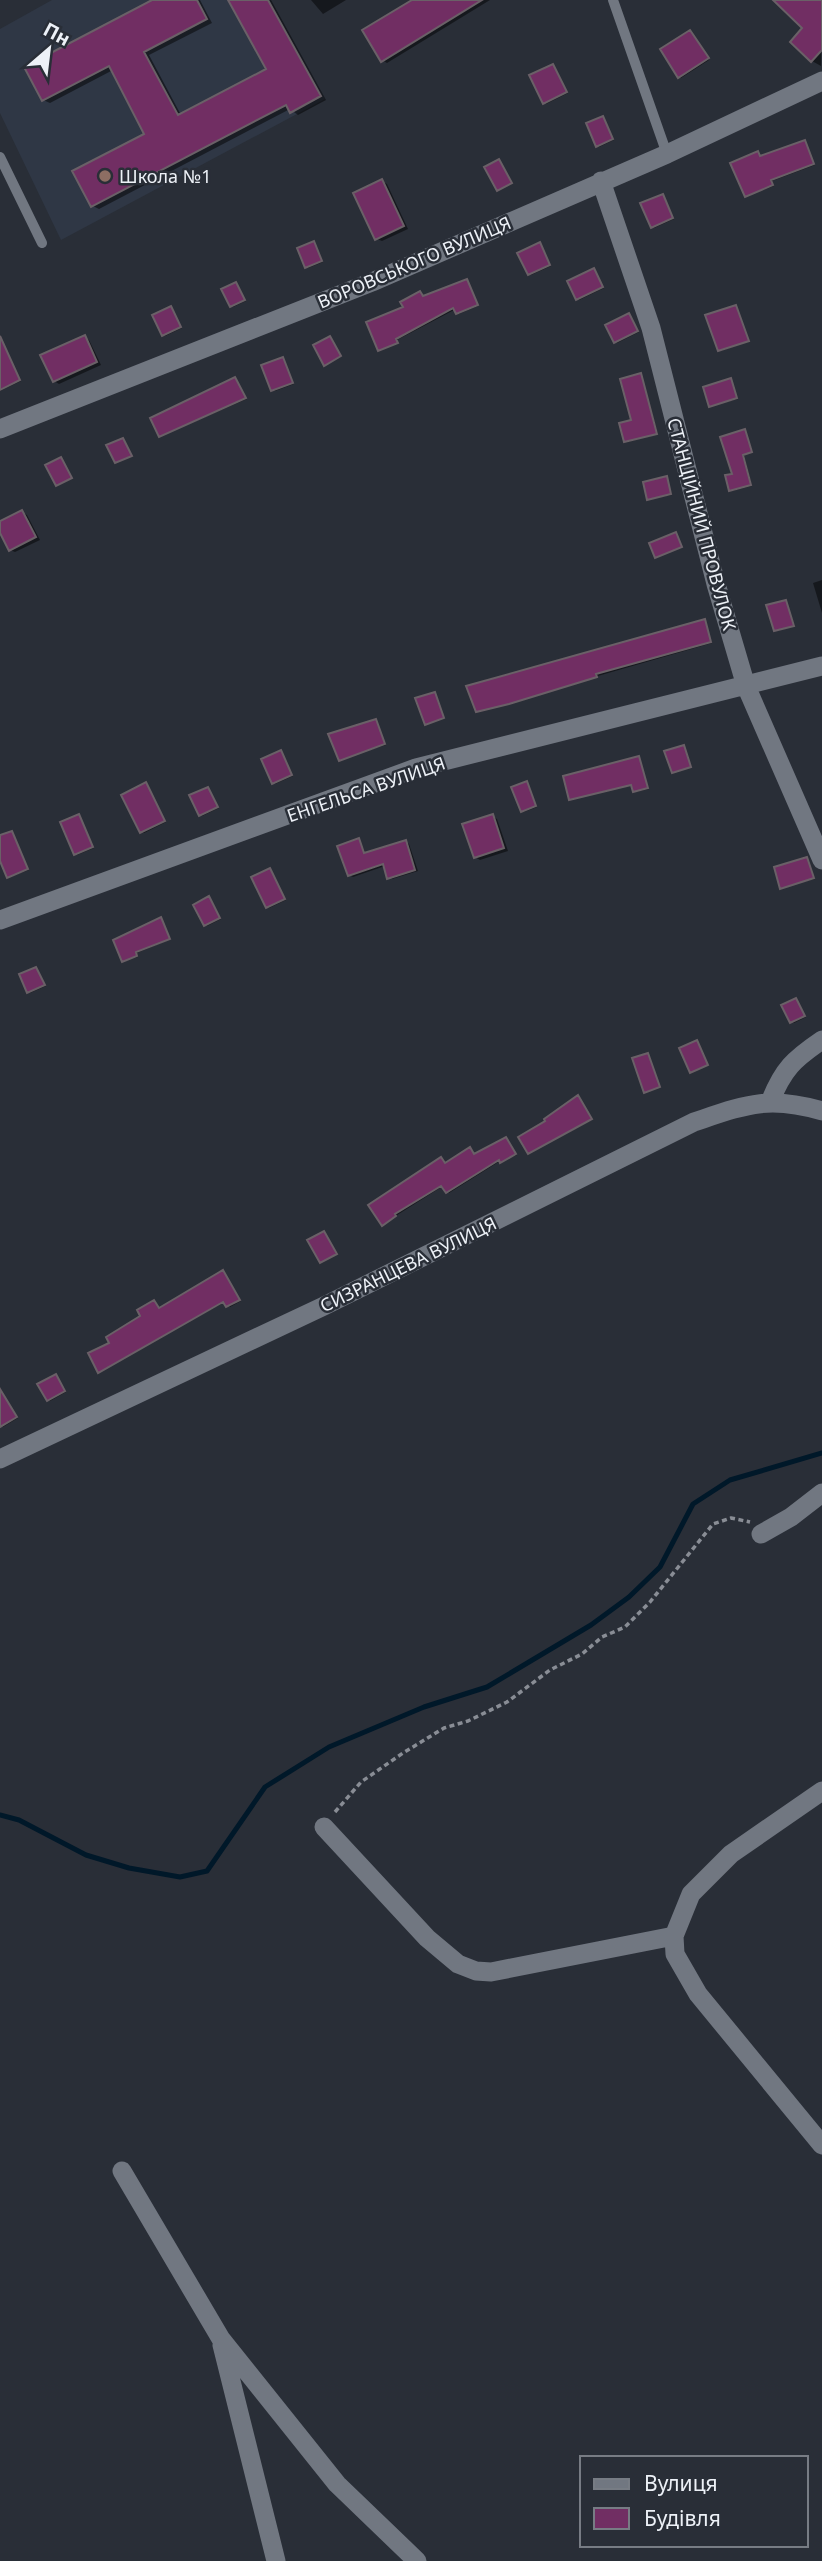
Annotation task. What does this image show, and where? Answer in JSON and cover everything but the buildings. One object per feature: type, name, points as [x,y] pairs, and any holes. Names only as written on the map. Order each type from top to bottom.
[{"type":"street","name":"ВОРОВСЬКОГО ВУЛИЦЯ","points":[[0,429],[372,282],[667,153],[822,81]]},
{"type":"street","name":"СТАНЦІЙНИЙ ПРОВУЛОК","points":[[601,181],[651,328],[716,584],[747,686],[822,860]]},
{"type":"street","name":"ЕНГЕЛЬСА ВУЛИЦЯ","points":[[0,920],[416,768],[822,666]]},
{"type":"street","points":[[770,1102],[778,1081],[792,1061],[822,1040]]},
{"type":"street","name":"СИЗРАНЦЕВА ВУЛИЦЯ","points":[[0,1459],[324,1306],[694,1122],[750,1103],[770,1102],[822,1111]]},
{"type":"street","points":[[761,1534],[791,1517],[822,1493]]},
{"type":"street","points":[[822,1791],[731,1854],[691,1894],[674,1936],[675,1954],[698,1994],[822,2145]]},
{"type":"street","points":[[324,1827],[427,1938],[458,1964],[476,1971],[491,1972],[674,1936]]},
{"type":"street","points":[[121,2171],[221,2339],[337,2484],[416,2561]]},
{"type":"street","points":[[221,2339],[276,2561]]},
{"type":"lane","points":[[613,0],[667,153]]},
{"type":"lane","points":[[0,158],[42,243]]},
{"type":"path","points":[[324,1827],[350,1792],[380,1769],[444,1728],[480,1716],[507,1702],[550,1670],[582,1654],[602,1637],[625,1627],[650,1602],[713,1524],[723,1519],[743,1518],[761,1534]]},
{"type":"shaded area","name":"Школа №1","points":[[52,0],[270,0],[325,99],[61,240],[0,113],[0,29]]},
{"type":"waterway","points":[[0,1815],[19,1820],[86,1855],[129,1868],[180,1877],[207,1871],[265,1787],[329,1747],[424,1707],[487,1687],[591,1625],[629,1597],[660,1567],[693,1504],[730,1480],[822,1453]]},
{"type":"place","name":"Школа №1","points":[[105,176]]}]
